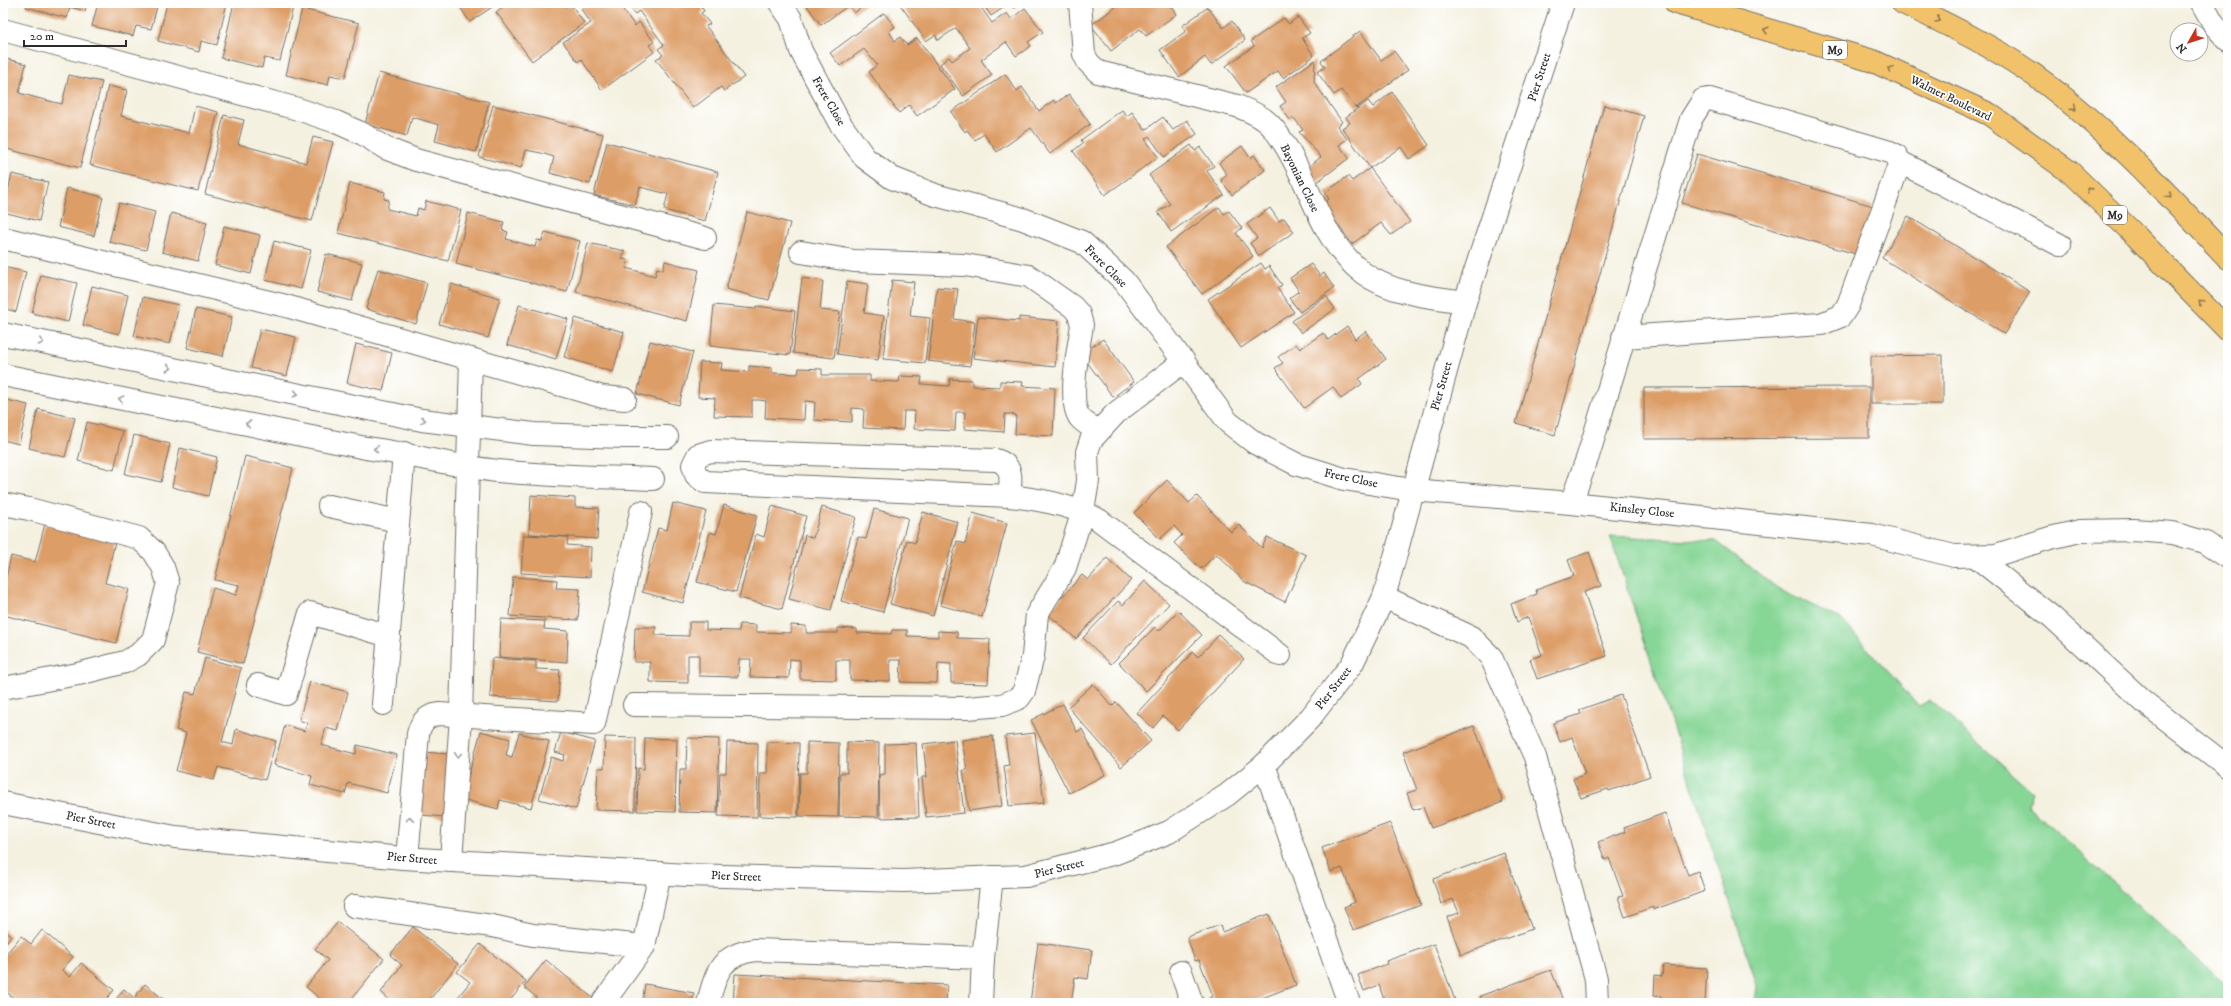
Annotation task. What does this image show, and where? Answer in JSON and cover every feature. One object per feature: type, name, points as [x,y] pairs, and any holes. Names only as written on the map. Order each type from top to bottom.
[{"type":"main road","name":"Walmer Boulevard","points":[[1676,3],[1873,61],[1989,114],[2070,172],[2136,236],[2228,330]]},
{"type":"main road","points":[[1902,3],[1964,32],[2044,82],[2133,157],[2228,258]]},
{"type":"street","name":"Frere Close","points":[[780,3],[791,19],[801,51],[839,122],[865,158],[892,178],[935,195],[1023,219],[1082,242],[1124,281],[1228,422],[1256,443],[1296,464],[1344,479],[1412,490]]},
{"type":"street","name":"Bayonian Close","points":[[1080,3],[1082,45],[1084,54],[1088,62],[1098,72],[1236,106],[1250,111],[1266,121],[1278,135],[1292,156],[1320,220],[1348,259],[1364,274],[1405,292],[1465,302]]},
{"type":"street","name":"Pier Street","points":[[3,803],[175,837],[451,862],[660,873],[903,881],[1026,876],[1116,853],[1175,828],[1227,795],[1264,764],[1310,718],[1352,664],[1384,598],[1412,490],[1465,302],[1563,3]]},
{"type":"street","points":[[2202,3],[2215,26],[2228,40]]},
{"type":"street","points":[[3,30],[298,109],[336,122],[363,134],[386,148],[416,160],[705,238]]},
{"type":"street","points":[[1571,503],[1588,456],[1623,337],[1691,119],[1702,100],[1710,99],[1890,152],[1896,155],[1900,162],[2060,245]]},
{"type":"street","points":[[1623,337],[1821,324],[1841,316],[1848,306],[1900,162]]},
{"type":"street","points":[[3,238],[286,306],[603,397],[624,399]]},
{"type":"street","points":[[801,252],[854,261],[965,265],[1022,274],[1039,282],[1068,303],[1081,319],[1082,325],[1075,384],[1076,411],[1083,421],[1098,431]]},
{"type":"street","points":[[3,334],[422,420],[470,427],[541,434],[624,438],[667,437]]},
{"type":"street","points":[[451,862],[461,716],[471,359]]},
{"type":"street","points":[[634,705],[967,708],[990,707],[1010,702],[1018,698],[1027,687],[1033,656],[1037,614],[1065,568],[1083,511],[1088,481],[1087,452],[1091,440],[1116,413],[1184,361]]},
{"type":"street","points":[[3,375],[366,448],[404,453],[469,466],[559,475],[653,479]]},
{"type":"street","points":[[1009,496],[1010,471],[1007,466],[996,460],[711,451],[698,455],[693,465],[696,475],[705,482],[1009,496],[1031,498],[1083,511],[1099,520],[1280,655]]},
{"type":"street","points":[[383,704],[404,453]]},
{"type":"street","name":"Kinsley Close","points":[[1412,490],[1571,503],[1872,535],[1954,556],[1996,556],[2080,531],[2134,530],[2173,532],[2204,542],[2228,558]]},
{"type":"street","points":[[3,504],[18,506],[139,538],[154,552],[163,567],[168,583],[153,640],[138,655],[125,662],[78,674],[3,688]]},
{"type":"street","points":[[329,506],[398,521]]},
{"type":"street","points":[[407,858],[418,734],[420,726],[429,717],[434,715],[461,716],[594,724],[641,512]]},
{"type":"street","points":[[1975,556],[2052,617],[2144,702],[2228,767]]},
{"type":"street","points":[[1384,598],[1471,636],[1491,657],[1535,757],[1596,979],[1597,1003]]},
{"type":"street","points":[[258,685],[286,694],[310,613],[389,636]]},
{"type":"street","points":[[1264,764],[1349,1003]]},
{"type":"street","points":[[603,1003],[644,946],[660,873]]},
{"type":"street","points":[[981,1003],[983,958],[992,877]]},
{"type":"street","points":[[354,906],[492,926],[533,935],[644,946]]},
{"type":"street","points":[[708,1003],[714,980],[720,970],[728,959],[739,952],[756,950],[983,958]]},
{"type":"street","points":[[1181,972],[1192,1003]]},
{"type":"green space","points":[[1610,536],[1716,541],[1780,590],[1841,619],[1919,706],[1930,700],[2032,791],[2027,805],[2228,987],[2228,1003],[1755,1003],[1757,985]]},
{"type":"building","points":[[27,3],[87,3],[85,11],[70,7],[67,18],[26,7]]},
{"type":"building","points":[[98,3],[158,3],[151,29],[136,26],[133,36],[92,26]]},
{"type":"building","points":[[167,3],[227,3],[217,45],[201,41],[199,52],[158,41]]},
{"type":"building","points":[[234,3],[279,3],[293,7],[280,61],[264,58],[262,68],[221,58]]},
{"type":"building","points":[[457,3],[498,3],[470,22]]},
{"type":"building","points":[[508,3],[564,3],[566,7],[570,3],[584,23],[532,61],[496,12]]},
{"type":"building","points":[[586,3],[618,3],[635,26],[639,22],[654,42],[649,45],[654,52],[602,90],[581,59],[578,62],[563,42],[591,23],[581,9],[587,4]]},
{"type":"building","points":[[626,3],[671,3],[675,8],[682,3],[699,3],[704,11],[701,13],[710,24],[706,26],[744,77],[724,91],[721,87],[693,108],[656,59],[663,55],[658,49],[664,45],[639,11],[635,14]]},
{"type":"building","points":[[805,3],[868,3],[854,13],[849,5],[821,25]]},
{"type":"building","points":[[899,3],[972,3],[973,5],[978,3],[992,23],[1007,13],[1011,19],[1025,8],[1043,32],[1028,42],[1031,46],[1016,56],[1006,42],[981,60],[992,75],[963,96],[940,64],[949,57],[952,61],[970,48],[956,28],[938,40],[935,35],[926,41]]},
{"type":"building","points":[[982,3],[1011,3],[991,16]]},
{"type":"building","points":[[1011,3],[1022,3],[1014,8]]},
{"type":"building","points":[[1114,3],[1169,3],[1177,14],[1146,36],[1140,29],[1111,51],[1091,25],[1117,6]]},
{"type":"building","points":[[1208,7],[1223,28],[1232,21],[1245,40],[1211,65],[1205,57],[1179,77],[1160,50],[1186,31],[1182,26]]},
{"type":"building","points":[[302,9],[359,23],[345,78],[330,75],[328,85],[286,75]]},
{"type":"building","points":[[884,13],[895,27],[889,31],[895,41],[900,37],[907,45],[917,38],[955,89],[917,116],[909,105],[899,113],[869,72],[877,65],[864,49],[840,66],[830,53]]},
{"type":"building","points":[[1298,17],[1310,33],[1302,38],[1314,56],[1283,78],[1278,71],[1246,93],[1226,66],[1254,46],[1251,41],[1284,18],[1289,24]]},
{"type":"building","points":[[1360,31],[1381,60],[1394,51],[1408,70],[1356,108],[1341,90],[1334,95],[1317,72],[1325,67],[1321,61]]},
{"type":"building","points":[[3,58],[26,64],[19,93],[37,98],[62,104],[69,75],[102,82],[80,168],[3,148]]},
{"type":"building","points":[[1315,60],[1314,82],[1342,122],[1337,126],[1347,139],[1339,145],[1349,158],[1317,182],[1307,168],[1321,157],[1299,132],[1303,130],[1294,118],[1290,120],[1280,106],[1286,102],[1276,87]]},
{"type":"building","points":[[379,73],[489,102],[476,152],[435,141],[439,125],[412,117],[407,136],[365,124]]},
{"type":"building","points":[[1005,74],[1017,91],[1022,87],[1039,111],[1054,100],[1056,103],[1069,94],[1090,124],[1050,154],[1031,128],[997,152],[984,134],[975,140],[967,130],[965,132],[951,112]]},
{"type":"building","points":[[108,86],[127,90],[121,116],[189,133],[195,106],[218,112],[198,191],[90,165]]},
{"type":"building","points":[[1392,92],[1429,145],[1409,159],[1401,147],[1370,168],[1342,128],[1350,123],[1346,117],[1368,101],[1373,107]]},
{"type":"building","points":[[493,105],[603,134],[590,184],[550,173],[554,157],[541,153],[526,150],[521,168],[479,157]]},
{"type":"building","points":[[1604,105],[1644,116],[1555,435],[1516,423]]},
{"type":"building","points":[[1122,110],[1127,116],[1132,112],[1145,130],[1163,117],[1173,130],[1187,120],[1197,134],[1164,157],[1149,136],[1145,139],[1158,157],[1105,195],[1073,151],[1083,143],[1081,140]]},
{"type":"building","points":[[224,115],[244,120],[238,144],[306,163],[313,137],[333,142],[312,221],[205,194]]},
{"type":"building","points":[[607,142],[718,172],[705,221],[664,210],[668,194],[640,187],[635,205],[594,195]]},
{"type":"building","points":[[1191,145],[1195,151],[1200,147],[1214,166],[1207,171],[1224,195],[1171,232],[1158,212],[1170,204],[1149,175]]},
{"type":"building","points":[[1242,146],[1250,158],[1254,155],[1265,170],[1232,195],[1221,180],[1227,175],[1219,163]]},
{"type":"building","points":[[1697,154],[1873,206],[1859,255],[1682,203]]},
{"type":"building","points":[[1370,168],[1410,222],[1391,235],[1381,223],[1352,244],[1323,204],[1329,199],[1325,193],[1348,176],[1352,181]]},
{"type":"building","points":[[12,174],[48,182],[39,221],[3,212]]},
{"type":"building","points":[[350,183],[385,192],[384,199],[389,200],[387,209],[416,216],[418,208],[424,210],[426,201],[461,210],[448,261],[338,233]]},
{"type":"building","points":[[67,188],[103,197],[94,236],[58,227]]},
{"type":"building","points":[[119,203],[155,212],[146,250],[109,242]]},
{"type":"building","points":[[1219,207],[1224,214],[1229,211],[1242,228],[1236,233],[1253,256],[1202,294],[1166,247]]},
{"type":"building","points":[[1270,208],[1279,221],[1284,218],[1294,232],[1259,256],[1250,243],[1257,238],[1247,224]]},
{"type":"building","points":[[747,212],[790,223],[769,300],[726,289]]},
{"type":"building","points":[[171,213],[207,222],[198,261],[162,252]]},
{"type":"building","points":[[468,213],[504,222],[502,230],[508,232],[506,239],[535,247],[537,240],[542,241],[545,232],[580,241],[567,292],[456,264]]},
{"type":"building","points":[[1908,216],[2030,292],[2004,334],[1882,258]]},
{"type":"building","points":[[224,226],[260,235],[251,274],[215,265]]},
{"type":"building","points":[[274,241],[311,250],[301,289],[265,280]]},
{"type":"building","points":[[588,243],[625,251],[622,259],[628,260],[626,268],[655,276],[657,268],[663,270],[665,261],[699,270],[687,321],[576,292]]},
{"type":"building","points":[[326,254],[362,263],[352,301],[317,292]]},
{"type":"building","points":[[1261,263],[1265,269],[1269,266],[1282,285],[1277,288],[1294,312],[1241,348],[1208,299]]},
{"type":"building","points":[[1311,264],[1320,276],[1324,273],[1334,288],[1300,312],[1289,298],[1299,291],[1290,278]]},
{"type":"building","points":[[3,267],[26,272],[16,312],[3,308]]},
{"type":"building","points":[[378,269],[427,283],[416,324],[366,309]]},
{"type":"building","points":[[41,275],[77,283],[68,322],[32,313]]},
{"type":"building","points":[[802,278],[823,281],[820,310],[840,312],[834,358],[793,353]]},
{"type":"building","points":[[892,280],[914,282],[910,316],[930,318],[925,363],[883,359]]},
{"type":"building","points":[[847,281],[868,284],[864,313],[884,316],[878,360],[837,354]]},
{"type":"building","points":[[451,284],[500,298],[488,338],[439,324]]},
{"type":"building","points":[[92,286],[128,295],[119,334],[83,325]]},
{"type":"building","points":[[937,287],[958,289],[954,319],[975,322],[970,366],[928,361]]},
{"type":"building","points":[[1326,296],[1335,309],[1301,333],[1292,321]]},
{"type":"building","points":[[143,297],[179,305],[170,344],[134,336]]},
{"type":"building","points":[[519,305],[568,319],[556,359],[507,345]]},
{"type":"building","points":[[714,305],[756,309],[756,306],[795,311],[790,355],[710,346]]},
{"type":"building","points":[[196,309],[232,317],[223,356],[187,348]]},
{"type":"building","points":[[978,317],[1019,321],[1019,317],[1059,321],[1055,367],[973,358]]},
{"type":"building","points":[[575,318],[624,332],[613,372],[564,357]]},
{"type":"building","points":[[1347,326],[1355,339],[1366,331],[1386,359],[1359,379],[1362,384],[1341,399],[1333,387],[1304,408],[1275,368],[1283,363],[1278,357],[1296,344],[1300,349],[1323,333],[1328,340]]},
{"type":"building","points":[[260,329],[296,337],[287,376],[251,368]]},
{"type":"building","points":[[1103,339],[1134,382],[1113,397],[1081,354]]},
{"type":"building","points":[[650,341],[693,352],[679,405],[637,394]]},
{"type":"building","points":[[356,344],[392,353],[383,391],[347,383]]},
{"type":"building","points":[[1943,355],[1943,404],[1871,404],[1871,356]]},
{"type":"building","points":[[700,362],[722,363],[721,370],[749,372],[749,366],[772,368],[772,373],[798,374],[799,368],[822,369],[822,375],[870,375],[870,381],[899,382],[900,376],[922,377],[921,384],[949,386],[950,379],[972,380],[972,386],[1000,387],[1000,381],[1023,382],[1022,386],[1055,388],[1053,436],[1015,434],[1016,415],[1009,414],[1005,414],[1004,432],[964,429],[965,412],[956,412],[955,431],[914,429],[915,411],[904,411],[903,430],[863,428],[864,409],[852,408],[852,422],[814,420],[815,402],[805,401],[804,420],[765,418],[766,401],[759,400],[752,400],[752,417],[714,416],[715,398],[698,397]]},
{"type":"building","points":[[1869,387],[1869,438],[1644,439],[1644,388]]},
{"type":"building","points":[[3,399],[28,405],[19,444],[3,440]]},
{"type":"building","points":[[38,409],[75,418],[65,457],[29,448]]},
{"type":"building","points":[[87,422],[123,431],[114,470],[78,461]]},
{"type":"building","points":[[134,435],[170,444],[161,482],[125,474]]},
{"type":"building","points":[[180,448],[217,457],[208,496],[172,487]]},
{"type":"building","points":[[245,456],[293,468],[243,664],[197,652],[213,588],[236,595],[239,585],[215,580]]},
{"type":"building","points":[[1167,480],[1189,503],[1197,496],[1231,532],[1239,525],[1262,548],[1267,537],[1306,555],[1285,602],[1245,582],[1216,554],[1201,569],[1174,543],[1182,535],[1174,526],[1160,539],[1134,513]]},
{"type":"building","points":[[531,495],[575,498],[575,507],[599,508],[597,539],[529,534]]},
{"type":"building","points":[[673,503],[706,511],[683,603],[642,592],[658,528],[667,530]]},
{"type":"building","points":[[724,505],[757,515],[736,592],[697,582],[710,532],[716,534]]},
{"type":"building","points":[[772,506],[806,516],[782,609],[739,598],[756,534],[764,537]]},
{"type":"building","points":[[822,507],[856,517],[831,610],[789,599],[805,535],[813,538]]},
{"type":"building","points":[[874,509],[908,518],[883,612],[841,601],[858,537],[866,539]]},
{"type":"building","points":[[923,512],[958,522],[933,616],[890,604],[907,540],[915,543]]},
{"type":"building","points":[[973,513],[1007,523],[982,617],[940,605],[957,541],[965,544]]},
{"type":"building","points":[[45,524],[115,542],[105,583],[129,589],[116,643],[3,615],[3,591],[11,556],[35,562]]},
{"type":"building","points":[[524,535],[568,537],[567,545],[591,547],[590,577],[521,573]]},
{"type":"building","points":[[1589,552],[1601,586],[1584,592],[1607,656],[1537,679],[1530,659],[1542,655],[1528,617],[1517,622],[1511,604],[1537,594],[1536,590],[1574,576],[1568,560]]},
{"type":"building","points":[[1107,558],[1131,580],[1076,639],[1047,613],[1082,575],[1088,580]]},
{"type":"building","points":[[513,577],[557,580],[556,588],[580,589],[578,620],[510,616]]},
{"type":"building","points":[[1145,581],[1169,604],[1111,664],[1083,638],[1118,601],[1123,605]]},
{"type":"building","points":[[1179,611],[1202,635],[1146,691],[1119,663],[1155,627],[1159,631]]},
{"type":"building","points":[[501,619],[545,621],[544,629],[568,631],[567,662],[499,657]]},
{"type":"building","points":[[689,622],[706,622],[706,630],[739,631],[740,624],[756,625],[756,632],[791,633],[791,625],[806,626],[806,633],[838,633],[838,628],[857,629],[857,633],[891,634],[892,630],[907,630],[907,636],[938,637],[938,631],[957,632],[957,638],[990,639],[988,684],[951,683],[951,664],[938,663],[937,683],[900,682],[901,660],[890,660],[890,681],[850,680],[850,660],[836,660],[836,680],[800,679],[800,660],[790,659],[789,678],[750,677],[751,659],[739,659],[738,677],[699,676],[699,655],[688,655],[688,683],[650,682],[650,662],[634,662],[635,627],[656,627],[655,635],[689,636]]},
{"type":"building","points":[[1219,635],[1244,659],[1178,730],[1163,716],[1153,728],[1137,713],[1193,652],[1198,657]]},
{"type":"building","points":[[205,658],[241,668],[222,742],[233,745],[236,729],[276,741],[265,780],[218,767],[214,780],[176,771],[186,733],[176,730],[186,692],[195,694]]},
{"type":"building","points":[[492,658],[536,661],[536,669],[560,670],[558,701],[490,697]]},
{"type":"building","points":[[310,682],[348,692],[338,731],[326,728],[321,745],[356,754],[357,745],[397,755],[387,793],[348,783],[345,794],[310,785],[312,776],[274,765],[285,725],[305,731],[307,723],[299,720]]},
{"type":"building","points":[[1093,684],[1112,706],[1116,702],[1151,741],[1121,767],[1068,707]]},
{"type":"building","points":[[1621,695],[1650,776],[1609,791],[1608,789],[1581,798],[1573,779],[1585,774],[1572,737],[1560,742],[1553,723],[1581,714],[1579,710]]},
{"type":"building","points":[[1063,704],[1077,732],[1082,729],[1105,775],[1069,793],[1031,720]]},
{"type":"building","points":[[1474,726],[1503,802],[1431,828],[1423,807],[1413,810],[1407,793],[1417,790],[1403,752]]},
{"type":"building","points":[[481,731],[510,739],[506,755],[512,757],[519,733],[549,741],[531,808],[500,800],[498,809],[462,799]]},
{"type":"building","points":[[561,732],[595,741],[576,809],[539,799],[551,757],[563,761],[565,755],[555,752]]},
{"type":"building","points":[[1035,733],[1044,803],[1009,806],[1004,766],[1009,765],[1005,736]]},
{"type":"building","points":[[993,736],[1002,806],[969,811],[963,770],[967,770],[962,740]]},
{"type":"building","points":[[605,737],[636,738],[635,811],[596,810],[598,768],[604,768]]},
{"type":"building","points":[[645,738],[677,739],[675,812],[637,811],[638,768],[644,769]]},
{"type":"building","points":[[687,738],[719,739],[717,813],[679,812],[680,769],[686,769]]},
{"type":"building","points":[[955,740],[964,813],[926,817],[922,777],[927,777],[923,744]]},
{"type":"building","points":[[727,742],[758,743],[757,817],[718,816],[720,773],[726,773]]},
{"type":"building","points":[[767,742],[799,743],[798,817],[759,816],[760,773],[767,773]]},
{"type":"building","points":[[807,742],[839,743],[838,817],[799,816],[800,773],[807,773]]},
{"type":"building","points":[[847,742],[879,743],[878,817],[839,816],[840,773],[847,773]]},
{"type":"building","points":[[916,743],[919,817],[880,818],[879,775],[885,774],[885,744]]},
{"type":"building","points":[[423,752],[449,754],[446,817],[420,815]]},
{"type":"building","points":[[1665,813],[1688,875],[1698,871],[1705,891],[1653,910],[1653,907],[1625,917],[1618,897],[1623,896],[1609,858],[1605,860],[1598,842],[1625,832],[1624,828]]},
{"type":"building","points":[[1390,823],[1421,905],[1353,930],[1344,907],[1355,902],[1342,868],[1331,872],[1322,848]]},
{"type":"building","points":[[1504,853],[1532,929],[1461,955],[1447,917],[1459,913],[1453,899],[1441,904],[1433,879]]},
{"type":"building","points":[[1269,914],[1296,985],[1249,1003],[1211,1003],[1209,998],[1213,996],[1199,960],[1195,961],[1187,937],[1220,925],[1222,932]]},
{"type":"building","points":[[338,922],[384,959],[348,1003],[325,1003],[306,987],[328,960],[315,949]]},
{"type":"building","points":[[413,927],[458,964],[427,1003],[393,1003],[381,992],[402,965],[390,955]]},
{"type":"building","points":[[3,929],[11,936],[3,946]]},
{"type":"building","points":[[42,930],[73,957],[62,970],[70,977],[81,963],[114,990],[103,1003],[14,1003],[16,1000],[3,989],[3,952],[6,954],[21,936],[31,944]]},
{"type":"building","points":[[1038,943],[1092,950],[1088,979],[1075,977],[1071,1003],[1030,1003]]},
{"type":"building","points":[[480,944],[526,981],[508,1003],[453,1003],[470,982],[457,972]]},
{"type":"building","points":[[1434,944],[1456,1003],[1385,1003],[1379,985],[1364,991],[1358,975],[1387,964],[1386,961]]},
{"type":"building","points":[[546,960],[594,999],[591,1003],[532,1003],[537,998],[524,987]]},
{"type":"building","points":[[1663,965],[1707,968],[1705,1003],[1660,1003],[1661,997],[1654,996],[1655,975],[1662,976]]},
{"type":"building","points":[[1551,970],[1564,1003],[1482,1003],[1480,996]]},
{"type":"building","points":[[735,974],[947,985],[946,1003],[733,1003]]},
{"type":"building","points":[[145,984],[168,1003],[113,1003],[124,989],[134,998]]},
{"type":"building","points":[[645,984],[694,993],[692,1003],[642,1003]]}]
